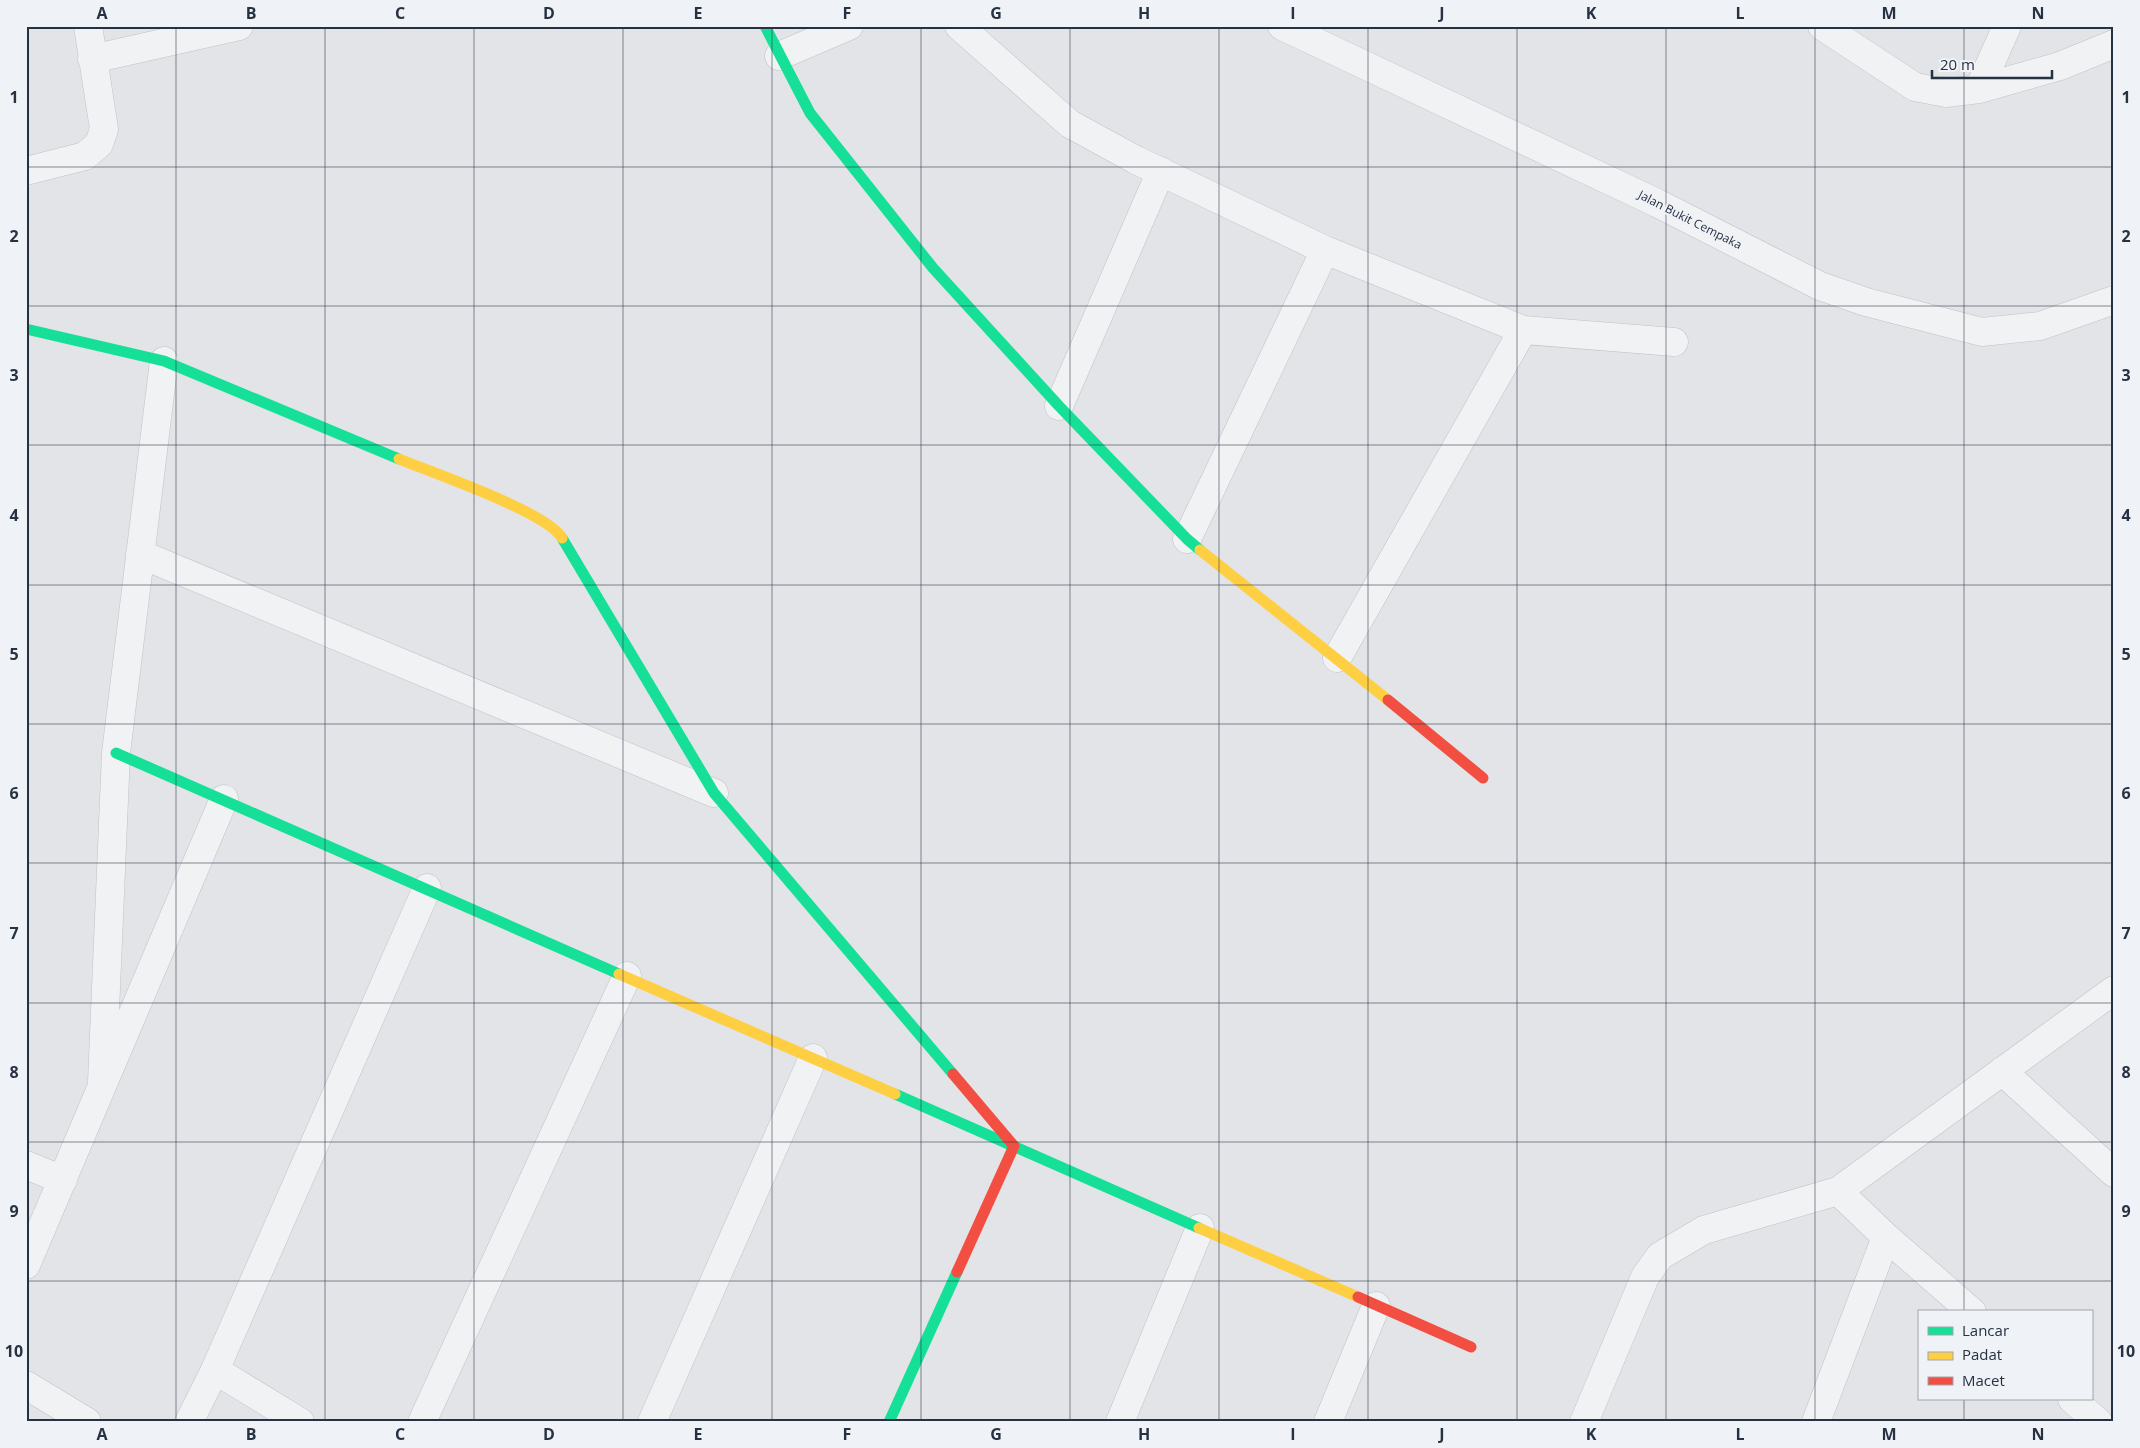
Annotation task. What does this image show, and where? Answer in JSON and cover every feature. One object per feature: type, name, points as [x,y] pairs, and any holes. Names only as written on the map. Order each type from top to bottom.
[{"type":"street","points":[[26,171],[85,156],[99,144],[104,129],[88,26]]},
{"type":"street","points":[[92,59],[239,26]]},
{"type":"street","points":[[765,26],[810,113],[926,260],[1059,406],[1187,539],[1338,658],[1483,778]]},
{"type":"street","points":[[779,56],[849,26]]},
{"type":"street","points":[[959,26],[1070,124],[1161,171],[1325,250],[1523,330],[1674,342]]},
{"type":"street","name":"Jalan Bukit Cempaka","points":[[1282,26],[1657,203],[1820,286],[1866,302],[1982,332],[2040,326],[2114,300]]},
{"type":"street","points":[[1822,26],[1915,87],[1946,93],[1979,90],[2060,66],[2113,45]]},
{"type":"street","points":[[1979,90],[2007,26]]},
{"type":"street","points":[[1059,406],[1161,171]]},
{"type":"street","points":[[1187,539],[1325,250]]},
{"type":"street","points":[[26,329],[164,360],[536,516],[552,526],[564,540],[714,793],[1014,1146]]},
{"type":"street","points":[[1338,658],[1523,330]]},
{"type":"street","points":[[102,1082],[116,753],[164,360]]},
{"type":"street","points":[[140,554],[714,793]]},
{"type":"street","points":[[116,753],[224,798],[1471,1347]]},
{"type":"street","points":[[26,1265],[224,798]]},
{"type":"street","points":[[189,1422],[215,1370],[427,888]]},
{"type":"street","points":[[422,1422],[627,976]]},
{"type":"street","points":[[1584,1422],[1645,1277],[1660,1256],[1704,1230],[1838,1191],[2114,990]]},
{"type":"street","points":[[652,1422],[813,1058]]},
{"type":"street","points":[[2002,1072],[2114,1173]]},
{"type":"street","points":[[889,1422],[1014,1146]]},
{"type":"street","points":[[26,1165],[63,1180]]},
{"type":"street","points":[[1838,1191],[1886,1237],[1970,1310]]},
{"type":"street","points":[[1120,1422],[1200,1228]]},
{"type":"street","points":[[1822,1419],[1886,1237]]},
{"type":"street","points":[[1328,1422],[1376,1306]]},
{"type":"street","points":[[215,1370],[300,1422]]},
{"type":"street","points":[[26,1385],[87,1422]]},
{"type":"street","points":[[2073,1400],[2098,1422]]},
{"type":"traffic: fast","points":[[765,26],[810,113],[933,268],[1059,406],[1187,539],[1200,550]]},
{"type":"traffic: fast","points":[[26,329],[164,361],[399,459]]},
{"type":"traffic: fast","points":[[562,538],[714,793],[953,1074]]},
{"type":"traffic: fast","points":[[116,753],[619,974]]},
{"type":"traffic: fast","points":[[895,1094],[1199,1228]]},
{"type":"traffic: fast","points":[[889,1422],[957,1272]]},
{"type":"traffic: slow","points":[[399,459],[513,505],[552,528],[562,538]]},
{"type":"traffic: slow","points":[[1200,550],[1388,700]]},
{"type":"traffic: slow","points":[[619,974],[895,1094]]},
{"type":"traffic: slow","points":[[1199,1228],[1358,1297]]},
{"type":"traffic: jam","points":[[1388,700],[1483,778]]},
{"type":"traffic: jam","points":[[953,1074],[1014,1146],[957,1272]]},
{"type":"traffic: jam","points":[[1358,1297],[1471,1347]]}]
